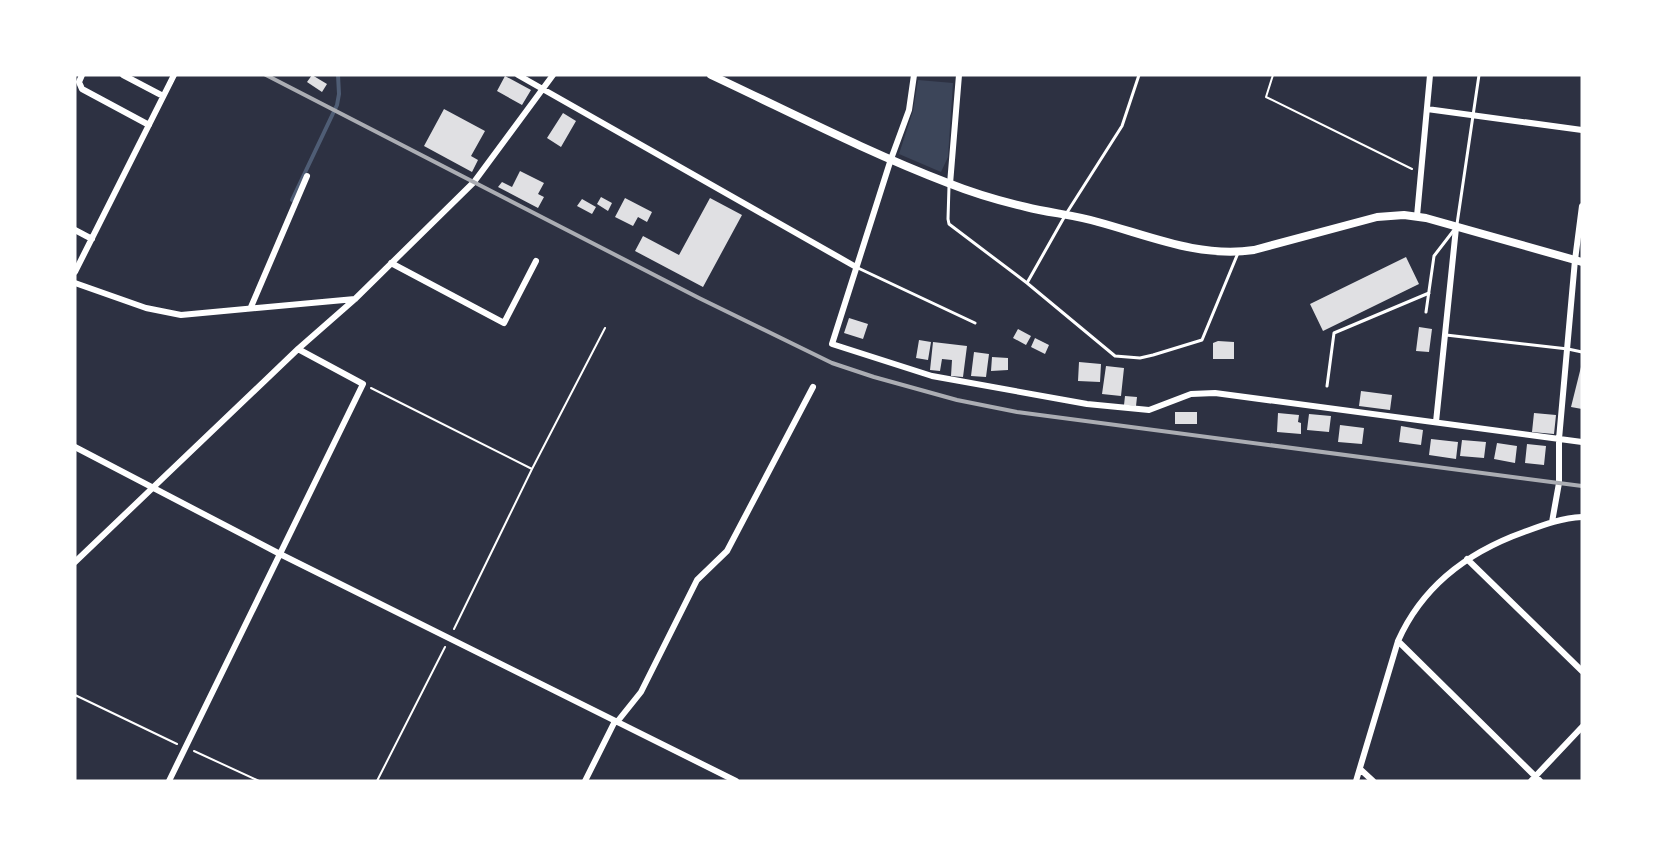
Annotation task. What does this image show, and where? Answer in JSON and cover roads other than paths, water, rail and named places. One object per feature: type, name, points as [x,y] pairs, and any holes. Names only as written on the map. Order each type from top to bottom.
[{"type":"street","points":[[82,75],[79,82],[82,89],[149,125]]},
{"type":"street","points":[[123,75],[164,96]]},
{"type":"street","points":[[75,272],[174,75]]},
{"type":"street","points":[[518,75],[856,267]]},
{"type":"street","points":[[75,562],[298,348],[355,299],[474,182],[553,75]]},
{"type":"street","points":[[711,75],[950,184],[1027,207],[1066,214],[1185,248],[1238,252],[1254,250],[1377,217],[1393,215],[1417,216],[1579,261]]},
{"type":"street","points":[[914,75],[909,110],[832,344],[932,376],[1087,404],[1149,410],[1191,394],[1215,393],[1582,442]]},
{"type":"street","points":[[950,184],[959,75]]},
{"type":"street","points":[[1417,216],[1430,75]]},
{"type":"street","points":[[1426,110],[1472,114],[1582,130]]},
{"type":"street","points":[[251,307],[307,176]]},
{"type":"street","points":[[1552,522],[1559,483],[1559,439],[1579,261],[1582,206]]},
{"type":"street","points":[[1436,422],[1456,228]]},
{"type":"street","points":[[75,230],[92,239]]},
{"type":"street","points":[[392,263],[504,323],[536,261]]},
{"type":"street","points":[[75,283],[146,308],[181,315],[355,299]]},
{"type":"street","points":[[169,781],[363,384],[298,348]]},
{"type":"street","points":[[585,781],[616,722],[641,692],[697,580],[727,551],[813,387]]},
{"type":"street","points":[[75,447],[280,554],[736,781]]},
{"type":"street","points":[[1356,781],[1398,641],[1422,600],[1447,574],[1467,559],[1502,540],[1552,522],[1582,517]]},
{"type":"street","points":[[1467,559],[1582,671]]},
{"type":"street","points":[[1398,641],[1536,780],[1582,727]]},
{"type":"street","points":[[1360,769],[1373,781]]},
{"type":"lane","points":[[1027,284],[1066,214],[1122,126],[1139,75]]},
{"type":"lane","points":[[1426,312],[1434,256],[1456,228],[1479,75]]},
{"type":"lane","points":[[950,184],[949,224],[1115,356],[1140,358],[1202,340],[1238,252]]},
{"type":"lane","points":[[856,267],[975,323]]},
{"type":"lane","points":[[1327,386],[1334,333],[1429,293]]},
{"type":"lane","points":[[1446,335],[1568,348],[1582,352]]},
{"type":"waterway","points":[[292,200],[337,105],[338,75]]},
{"type":"railway","points":[[266,75],[699,298],[832,363],[874,377],[957,400],[1017,412],[1582,486]]}]
